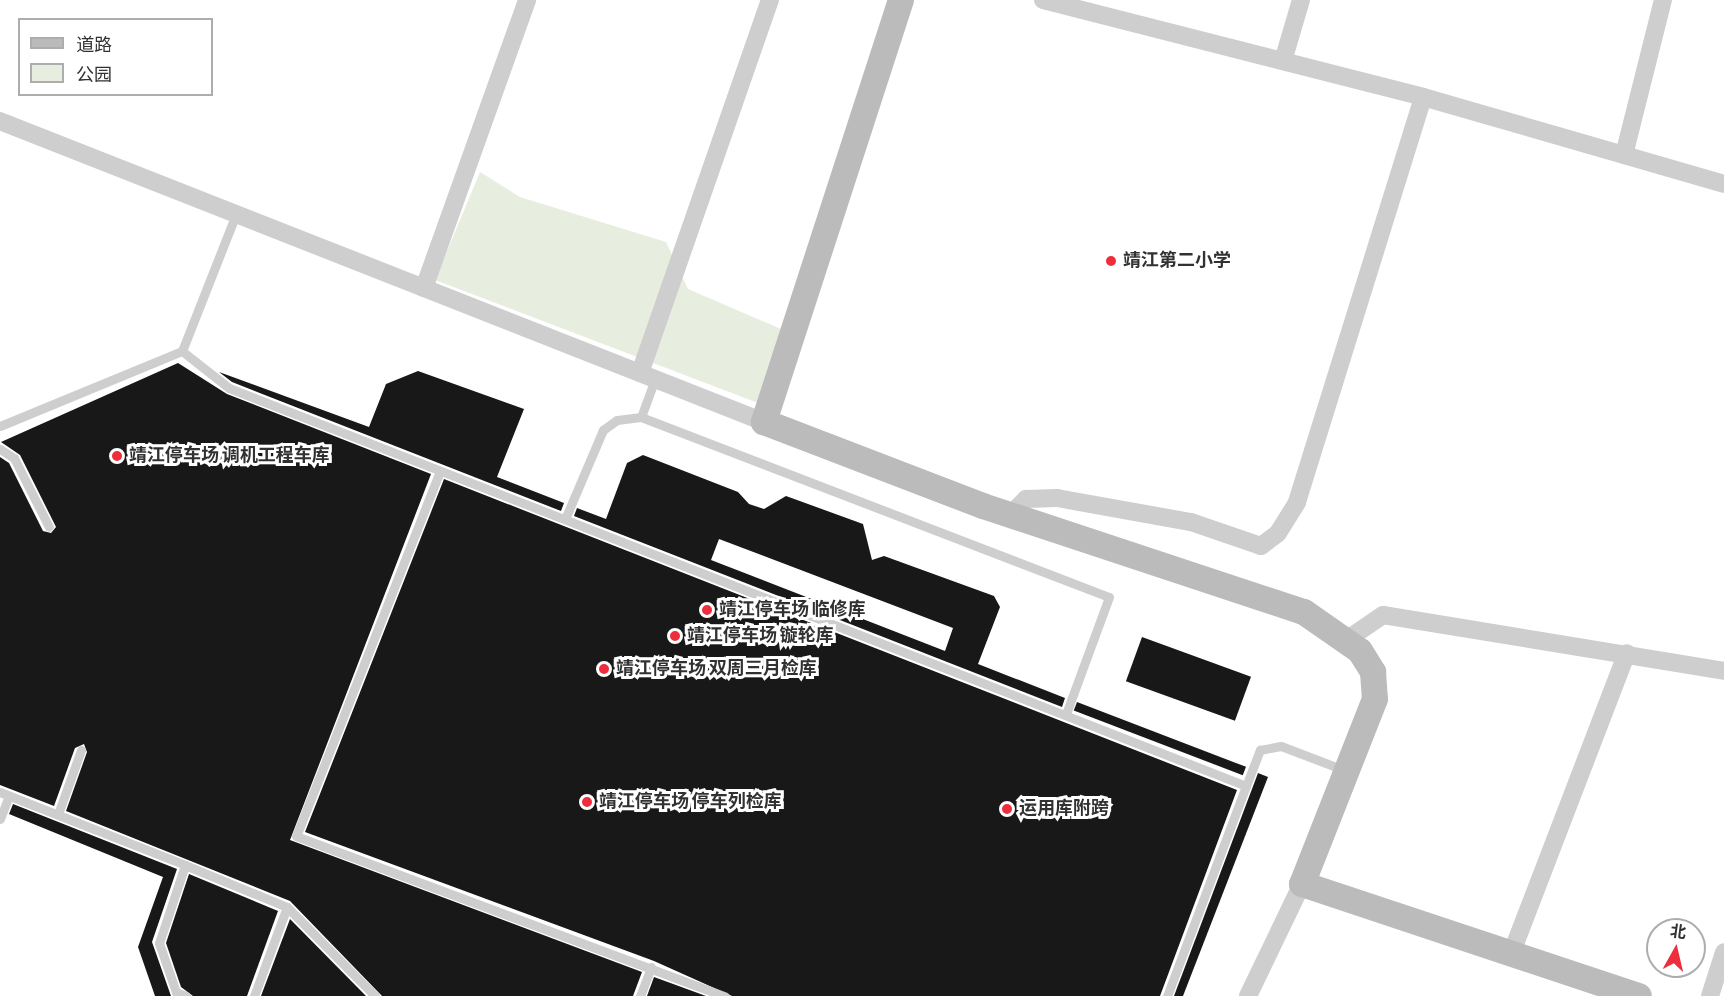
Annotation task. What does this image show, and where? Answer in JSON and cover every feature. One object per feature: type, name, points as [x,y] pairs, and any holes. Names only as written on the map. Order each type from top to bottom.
[{"type":"street","points":[[424,288],[527,0]]},
{"type":"street","points":[[648,376],[770,0]]},
{"type":"street","points":[[764,422],[901,0]]},
{"type":"street","points":[[1043,0],[1423,97],[1724,184]]},
{"type":"street","points":[[1283,61],[1301,0]]},
{"type":"street","points":[[1624,155],[1663,0]]},
{"type":"street","points":[[1010,515],[1026,499],[1057,498],[1191,522],[1261,546],[1278,533],[1298,502],[1423,97]]},
{"type":"street","points":[[0,121],[764,422],[1010,515],[1304,612],[1345,641],[1373,672],[1375,699],[1302,884],[1248,996]]},
{"type":"street","points":[[1345,641],[1383,615],[1724,671]]},
{"type":"street","points":[[1512,952],[1627,654]]},
{"type":"street","points":[[1302,884],[1639,996]]},
{"type":"street","points":[[1710,996],[1724,952]]},
{"type":"lane","points":[[0,426],[182,351],[236,214]]},
{"type":"lane","points":[[182,351],[229,388],[1246,786]]},
{"type":"lane","points":[[640,417],[648,376]]},
{"type":"lane","points":[[565,519],[603,430],[617,420],[640,417],[1109,597],[1066,714]]},
{"type":"lane","points":[[0,449],[14,458],[49,527]]},
{"type":"lane","points":[[440,471],[296,836],[725,996]]},
{"type":"lane","points":[[1167,996],[1260,750],[1281,746],[1347,771]]},
{"type":"lane","points":[[58,814],[81,750]]},
{"type":"lane","points":[[0,819],[4,794],[287,907],[375,996]]},
{"type":"lane","points":[[185,866],[159,943],[176,992],[186,996]]},
{"type":"lane","points":[[254,996],[287,907]]},
{"type":"lane","points":[[640,996],[651,967]]},
{"type":"green space","points":[[480,172],[520,197],[666,242],[688,289],[781,329],[758,403],[435,280]]},
{"type":"building","points":[[178,363],[227,394],[431,474],[290,840],[642,972],[633,996],[382,996],[290,901],[66,811],[87,752],[84,744],[75,748],[54,806],[0,785],[0,457],[9,463],[43,531],[51,533],[56,527],[20,455],[1,442]]},
{"type":"building","points":[[418,371],[524,409],[497,477],[564,503],[561,511],[232,382],[219,372],[369,427],[386,384]]},
{"type":"building","points":[[643,455],[738,492],[749,504],[764,509],[786,496],[863,524],[872,560],[884,556],[994,596],[1000,607],[978,664],[1065,698],[1062,707],[574,516],[577,508],[606,519],[627,463]],"holes":[[[719,539],[953,628],[945,651],[711,560]]]},
{"type":"building","points":[[444,479],[1237,790],[1160,996],[732,996],[654,961],[305,832]]},
{"type":"building","points":[[1142,637],[1251,677],[1235,721],[1126,681]]},
{"type":"building","points":[[1077,702],[1246,767],[1243,775],[1074,710]]},
{"type":"building","points":[[1258,773],[1268,777],[1183,996],[1174,996]]},
{"type":"building","points":[[13,804],[177,869],[152,942],[171,996],[155,996],[138,947],[163,877],[9,814]]},
{"type":"building","points":[[189,874],[278,911],[247,996],[193,996],[181,987],[166,943]]},
{"type":"building","points":[[290,919],[366,996],[261,996]]},
{"type":"building","points":[[654,977],[706,996],[647,996]]},
{"type":"place","name":"靖江第二小学","points":[[1111,261]]},
{"type":"place","name":"靖江停车场 调机工程车库","points":[[117,456]]},
{"type":"place","name":"靖江停车场 临修库","points":[[707,610]]},
{"type":"place","name":"靖江停车场 镟轮库","points":[[675,636]]},
{"type":"place","name":"靖江停车场 双周三月检库","points":[[604,669]]},
{"type":"place","name":"靖江停车场 停车列检库","points":[[587,802]]},
{"type":"place","name":"运用库附跨","points":[[1007,809]]}]
